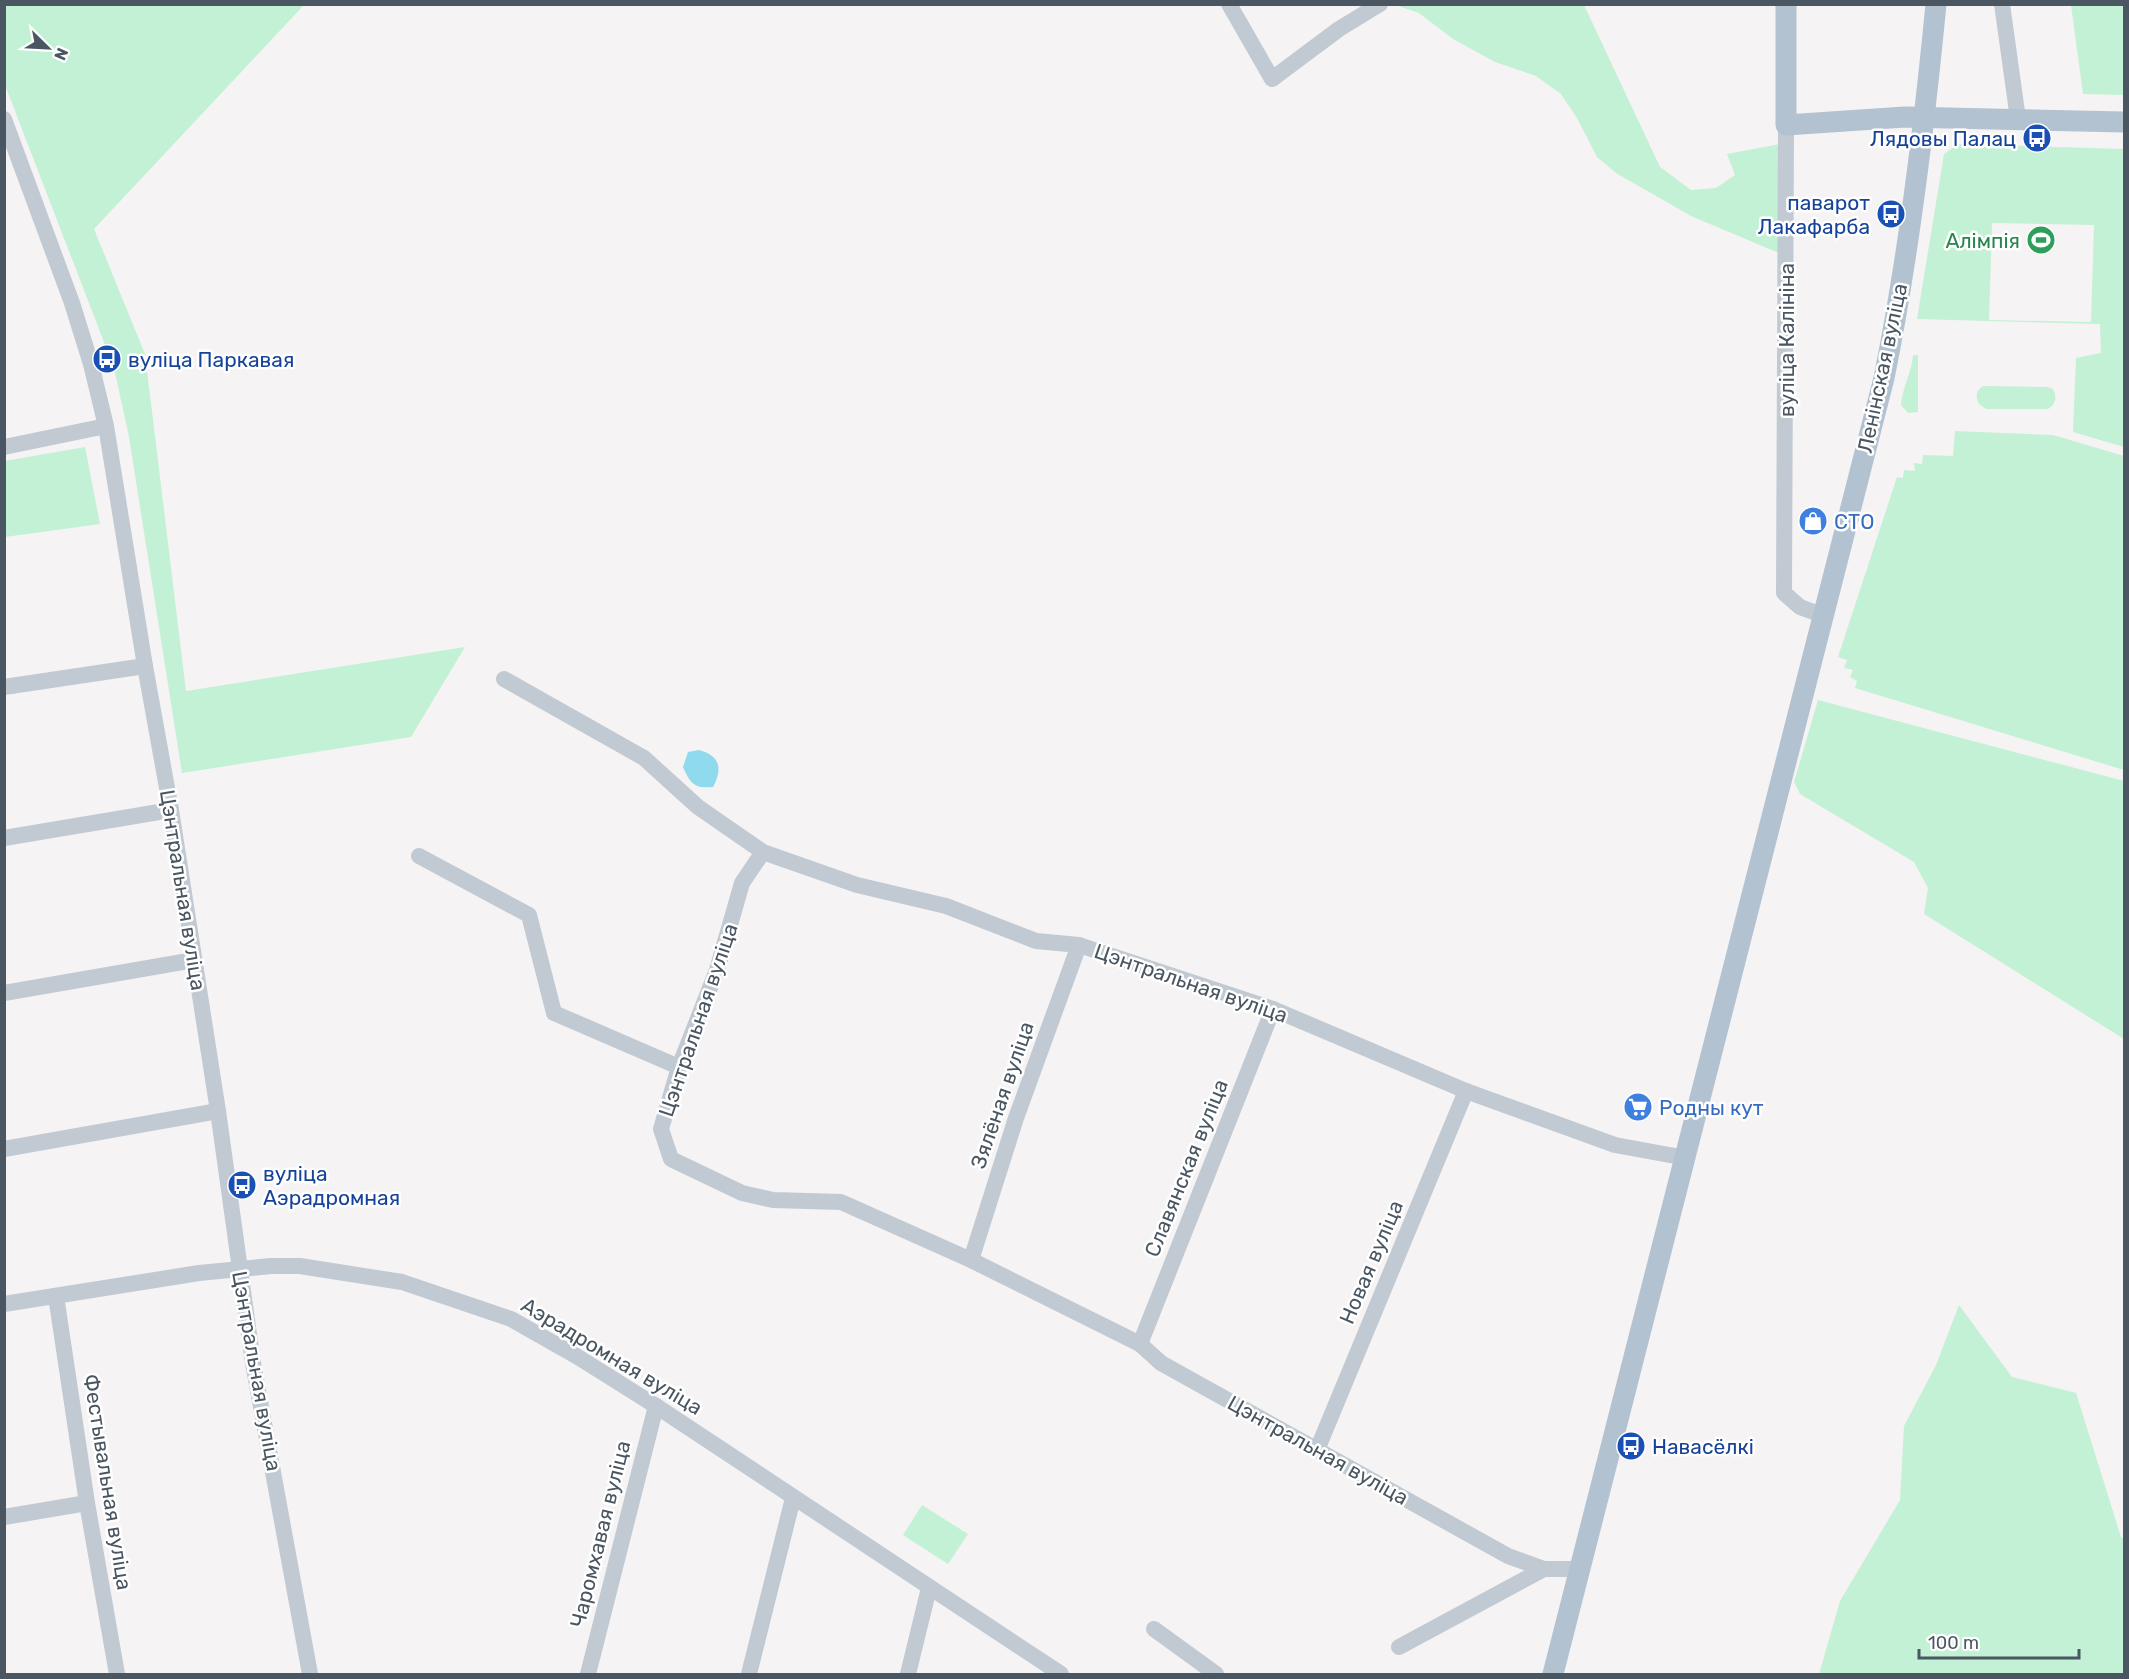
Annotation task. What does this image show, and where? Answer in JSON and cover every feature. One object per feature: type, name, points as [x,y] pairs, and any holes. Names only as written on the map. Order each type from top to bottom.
[{"type":"main road","name":"вуліца Калініна","points":[[1786,4],[1786,124]]},
{"type":"main road","name":"Ленінская вуліца","points":[[1686,1158],[1884,378],[1894,327],[1925,117],[1936,4]]},
{"type":"main road","points":[[1786,124],[1925,117],[2124,122]]},
{"type":"main road","points":[[1553,1674],[1686,1158]]},
{"type":"street","points":[[1229,4],[1272,79],[1339,29],[1380,4]]},
{"type":"street","points":[[2002,4],[2018,120]]},
{"type":"street","name":"Цэнтральная вуліца","points":[[4,119],[72,303],[91,364],[106,426],[171,810],[218,1111],[253,1363],[310,1674]]},
{"type":"street","name":"вуліца Калініна","points":[[1786,124],[1784,593],[1800,607],[1822,615]]},
{"type":"street","points":[[4,447],[106,426]]},
{"type":"street","points":[[4,687],[145,666]]},
{"type":"street","points":[[504,678],[644,758],[698,807],[763,852]]},
{"type":"street","points":[[4,838],[171,810]]},
{"type":"street","name":"Цэнтральная вуліца","points":[[1581,1569],[1544,1569],[1508,1556],[1161,1363],[1140,1344],[971,1260],[841,1202],[773,1200],[742,1193],[671,1159],[661,1129],[679,1067],[717,970],[742,883],[763,852],[856,885],[946,906],[1036,941],[1079,945],[1274,1009],[1466,1091],[1615,1145],[1686,1158]]},
{"type":"street","points":[[419,856],[529,915],[554,1013],[679,1067]]},
{"type":"street","name":"Зялёная вуліца","points":[[971,1260],[1016,1118],[1079,945]]},
{"type":"street","points":[[4,993],[194,960]]},
{"type":"street","name":"Славянская вуліца","points":[[1140,1344],[1274,1009]]},
{"type":"street","name":"Новая вуліца","points":[[1317,1450],[1466,1091]]},
{"type":"street","points":[[4,1149],[218,1111]]},
{"type":"street","name":"Аэрадромная вуліца","points":[[4,1304],[199,1274],[271,1266],[300,1266],[402,1282],[511,1319],[578,1357],[656,1406],[1061,1674]]},
{"type":"street","name":"Фестывальная вуліца","points":[[56,1296],[87,1503],[116,1674]]},
{"type":"street","name":"Чаромхавая вуліца","points":[[588,1674],[656,1406]]},
{"type":"street","points":[[749,1674],[793,1498]]},
{"type":"street","points":[[4,1517],[87,1503]]},
{"type":"street","points":[[1399,1647],[1544,1569]]},
{"type":"street","points":[[908,1674],[929,1588]]},
{"type":"street","points":[[1154,1629],[1216,1674]]},
{"type":"green space","points":[[5,4],[304,5],[94,229],[145,354],[186,691],[465,647],[411,737],[182,773],[129,437],[114,368],[5,85]]},
{"type":"green space","points":[[1395,5],[1584,5],[1660,167],[1691,190],[1716,188],[1735,175],[1727,154],[1791,142],[1793,259],[1691,216],[1616,173],[1597,157],[1577,118],[1561,94],[1536,76],[1495,62],[1453,39],[1419,13]]},
{"type":"green space","points":[[2071,5],[2124,5],[2124,95],[2083,94]]},
{"type":"green space","points":[[1958,144],[2124,149],[2124,447],[2073,432],[2076,358],[2101,353],[2100,324],[1917,319],[1944,154]],"holes":[[[1992,223],[2094,225],[2091,322],[1989,320]]]},
{"type":"green space","points":[[1913,355],[1918,355],[1918,412],[1908,413],[1901,405]]},
{"type":"green space","points":[[1984,386],[2048,387],[2053,389],[2055,400],[2048,409],[1986,409],[1979,404],[1977,399],[1979,389]]},
{"type":"green space","points":[[1955,431],[2053,435],[2124,456],[2124,770],[1855,688],[1857,681],[1850,677],[1853,670],[1844,668],[1847,660],[1838,657],[1897,477],[1903,478],[1904,470],[1915,471],[1914,463],[1922,464],[1923,455],[1953,456]]},
{"type":"green space","points":[[85,447],[100,524],[5,537],[5,461]]},
{"type":"green space","points":[[1818,700],[2124,781],[2124,1039],[1924,914],[1928,888],[1914,862],[1800,794],[1794,782]]},
{"type":"green space","points":[[1959,1305],[2012,1377],[2076,1393],[2121,1537],[2124,1539],[2124,1674],[1819,1674],[1840,1601],[1900,1500],[1904,1426],[1936,1365]]},
{"type":"green space","points":[[922,1505],[968,1534],[948,1564],[903,1535]]},
{"type":"water","points":[[699,750],[711,756],[718,764],[718,774],[713,787],[701,787],[694,784],[683,767],[688,752]]},
{"type":"place","name":"Лядовы Палац","points":[[2037,138]]},
{"type":"place","name":"паварот Лакафарба","points":[[1891,214]]},
{"type":"place","name":"Алімпія","points":[[2041,240]]},
{"type":"place","name":"вуліца Паркавая","points":[[107,359]]},
{"type":"place","name":"СТО","points":[[1813,521]]},
{"type":"place","name":"Родны кут","points":[[1638,1107]]},
{"type":"place","name":"вуліца Аэрадромная","points":[[242,1185]]},
{"type":"place","name":"Навасёлкі","points":[[1631,1446]]}]
